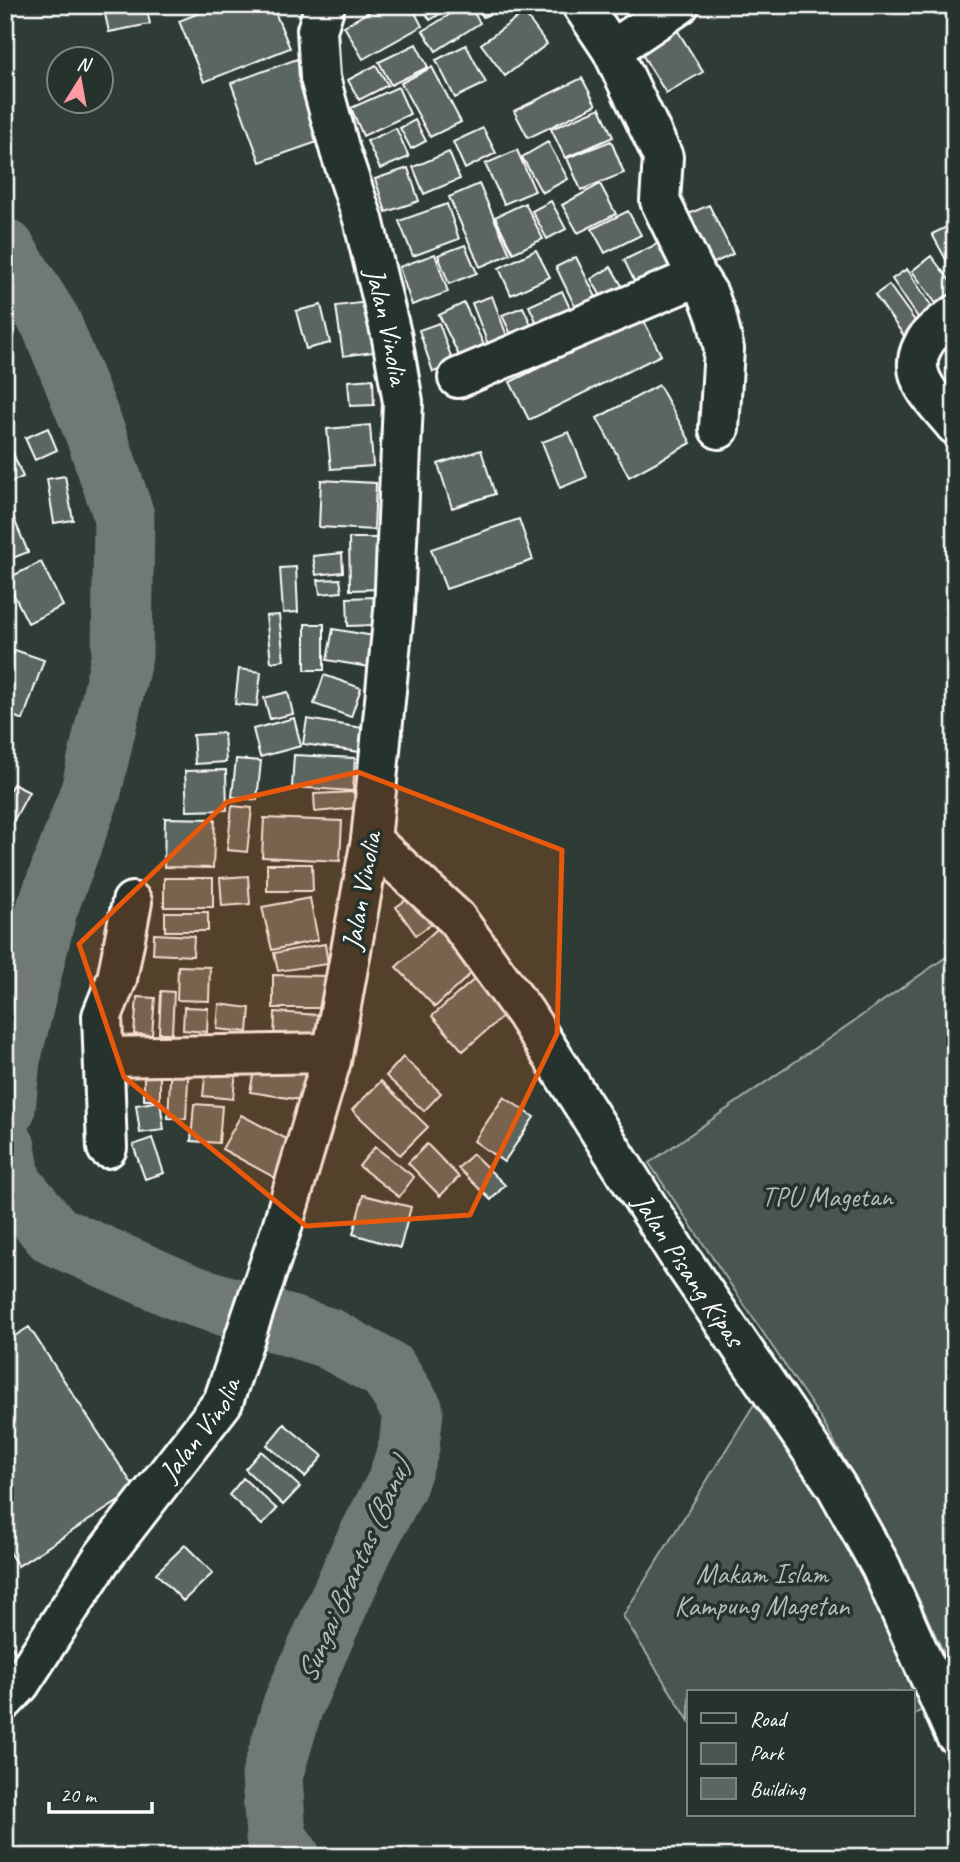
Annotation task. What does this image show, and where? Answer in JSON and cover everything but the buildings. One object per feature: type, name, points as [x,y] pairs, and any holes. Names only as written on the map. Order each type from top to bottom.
[{"type":"street","points":[[582,5],[611,51],[663,157],[660,201],[708,294],[717,318],[724,349],[719,429]]},
{"type":"street","points":[[611,51],[679,5]]},
{"type":"street","name":"Jalan Vinolia","points":[[5,1700],[20,1684],[102,1558],[217,1411],[232,1380],[282,1227],[332,1053],[371,840],[394,611],[403,402],[392,338],[363,219],[340,151],[320,78],[315,13]]},
{"type":"street","points":[[458,378],[697,277]]},
{"type":"street","points":[[954,425],[924,386],[916,370],[920,353],[930,335],[955,315]]},
{"type":"street","name":"Jalan Pisang Kipas","points":[[371,840],[456,918],[525,1013],[679,1256],[836,1486],[880,1567],[955,1734]]},
{"type":"street","points":[[107,1148],[102,1016],[117,979],[132,902]]},
{"type":"street","points":[[104,1057],[332,1053]]},
{"type":"highlighted area","points":[[358,772],[562,850],[557,1034],[470,1215],[306,1226],[124,1077],[79,944],[227,802]]},
{"type":"green space","name":"TPU Magetan","points":[[955,951],[955,1677],[896,1551],[821,1419],[649,1163]]},
{"type":"green space","name":"Makam Islam Kampung Magetan","points":[[758,1398],[853,1539],[925,1708],[914,1714],[914,1690],[687,1690],[687,1718],[623,1616]]},
{"type":"waterway","name":"Sungai Brantas (Banu)","points":[[5,249],[51,323],[96,435],[124,516],[122,655],[91,791],[47,909],[10,1060],[5,1109]]},
{"type":"waterway","name":"Sungai Brantas (Banu)","points":[[5,1147],[11,1183],[54,1235],[188,1294],[328,1338],[388,1371],[413,1411],[409,1447],[397,1483],[361,1552],[293,1705],[272,1776],[276,1837],[290,1857]]}]
